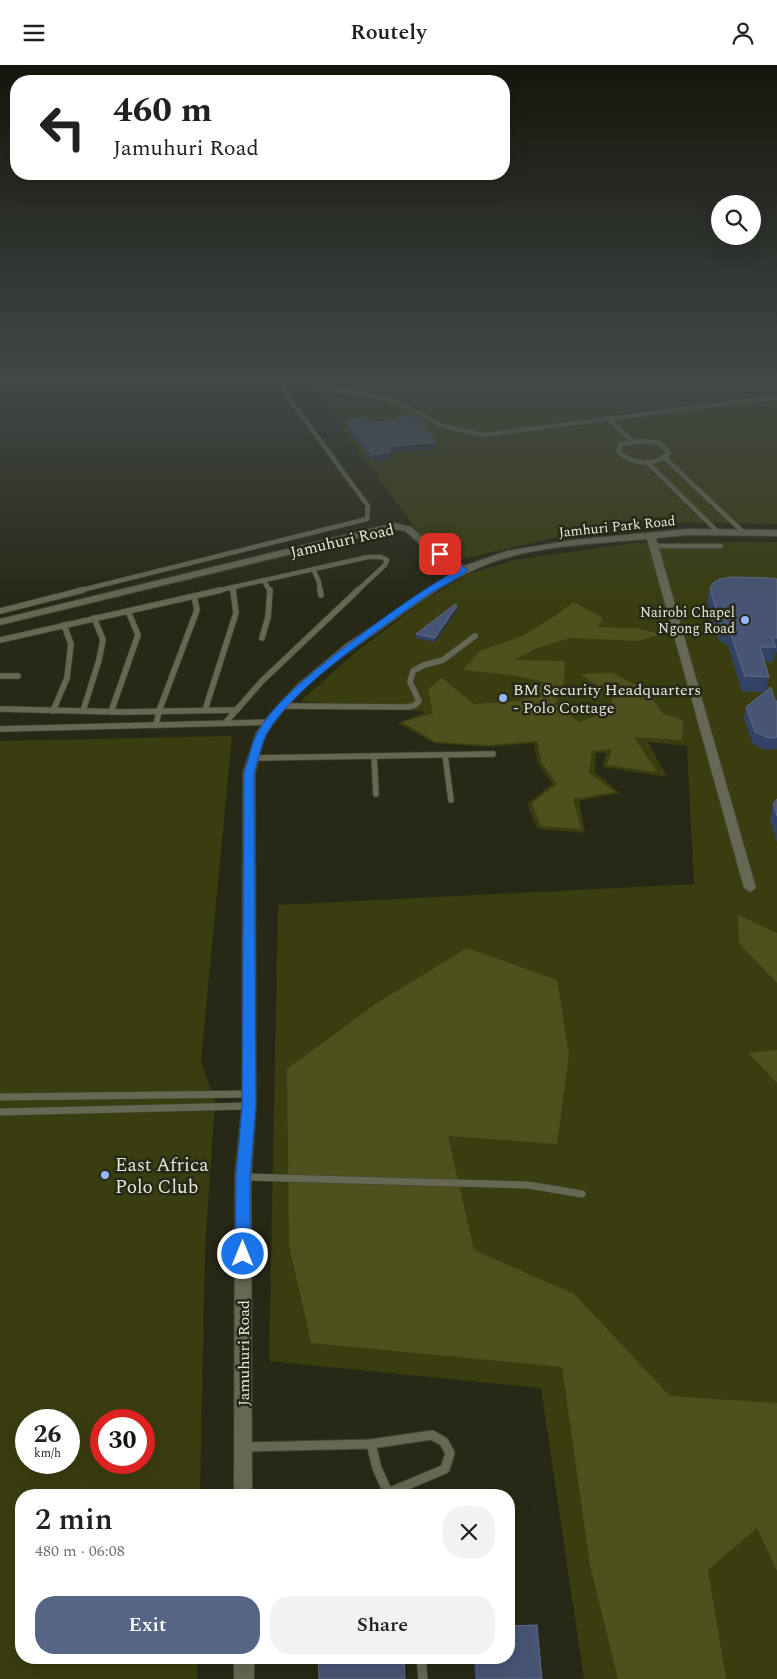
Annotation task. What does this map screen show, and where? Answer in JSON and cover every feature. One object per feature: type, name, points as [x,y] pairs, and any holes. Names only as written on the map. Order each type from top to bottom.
[{"type":"street","name":"Jamuhuri Road","points":[[0,622],[394,526],[408,529],[425,545],[463,570],[431,589],[364,636],[306,683],[283,706],[262,734],[249,773],[249,1100],[243,1177],[243,1489]]},
{"type":"street","name":"Jamhuri Park Road","points":[[463,570],[507,554],[573,543],[653,540],[716,531],[777,533]]},
{"type":"street","points":[[653,540],[750,888]]},
{"type":"street","points":[[244,1664],[244,1679]]},
{"type":"lane","points":[[0,611],[367,519],[368,506],[331,455]]},
{"type":"lane","points":[[623,455],[647,462],[666,457],[743,532]]},
{"type":"lane","points":[[647,462],[716,531]]},
{"type":"lane","points":[[653,540],[721,546]]},
{"type":"lane","points":[[0,640],[368,557],[387,559],[385,565],[268,675],[225,723]]},
{"type":"lane","points":[[313,569],[320,582],[321,595]]},
{"type":"lane","points":[[262,638],[268,617],[270,590],[263,580]]},
{"type":"lane","points":[[205,710],[236,613],[233,587]]},
{"type":"lane","points":[[156,725],[159,711],[198,610],[194,596]]},
{"type":"lane","points":[[111,711],[138,635],[128,611]]},
{"type":"lane","points":[[82,711],[99,659],[102,639],[94,618]]},
{"type":"lane","points":[[53,711],[67,679],[71,643],[64,625]]},
{"type":"lane","points":[[283,706],[415,705],[419,701],[410,682],[413,671],[424,665],[443,660],[475,636]]},
{"type":"lane","points":[[0,676],[18,676]]},
{"type":"lane","points":[[0,709],[53,711],[237,710]]},
{"type":"lane","points":[[0,729],[272,722]]},
{"type":"lane","points":[[445,755],[451,800]]},
{"type":"lane","points":[[253,758],[493,755]]},
{"type":"lane","points":[[374,756],[376,794]]},
{"type":"lane","points":[[0,1097],[249,1100]]},
{"type":"lane","points":[[0,1112],[249,1100]]},
{"type":"lane","points":[[243,1177],[528,1185],[582,1194]]},
{"type":"lane","points":[[243,1447],[371,1444],[432,1435],[444,1442],[450,1453],[445,1469],[400,1489]]},
{"type":"lane","points":[[371,1444],[377,1468],[387,1489]]},
{"type":"lane","points":[[422,1664],[423,1679]]},
{"type":"green space","points":[[362,455],[777,455],[777,524],[622,522],[441,564]]},
{"type":"green space","points":[[777,542],[777,1679],[584,1679],[541,1388],[269,1361],[278,905],[694,884],[687,746],[648,742],[667,777],[603,767],[606,753],[596,753],[595,772],[620,793],[579,801],[585,833],[537,829],[527,804],[552,784],[538,763],[534,743],[489,747],[434,743],[398,723],[426,712],[301,701],[357,651],[423,601],[468,574],[514,560],[635,543]]},
{"type":"green space","points":[[574,602],[603,618],[598,627],[635,628],[661,634],[638,641],[570,638],[537,648],[514,660],[565,661],[564,682],[555,704],[579,722],[609,711],[613,696],[580,674],[612,673],[647,690],[662,713],[683,720],[682,740],[634,737],[657,772],[607,765],[612,749],[592,751],[589,773],[615,792],[573,799],[581,829],[541,826],[532,803],[557,784],[542,763],[537,741],[490,745],[436,742],[402,722],[433,714],[428,689],[442,678],[474,704],[520,701],[545,682],[511,675],[463,670],[480,651],[522,636]]},
{"type":"green space","name":"East Africa Polo Club","points":[[232,736],[201,1061],[215,1102],[205,1249],[200,1489],[15,1489],[15,1664],[198,1664],[197,1679],[0,1679],[0,741]]},
{"type":"green space","points":[[738,915],[777,933],[777,983],[739,943]]},
{"type":"green space","points":[[467,948],[557,980],[569,1055],[557,1144],[448,1136],[474,1250],[574,1294],[670,1396],[777,1403],[777,1571],[757,1528],[708,1570],[726,1679],[618,1679],[590,1565],[562,1367],[311,1343],[289,1245],[287,1069],[377,1003]]},
{"type":"green space","points":[[777,1050],[777,1083],[748,1053]]},
{"type":"building","name":"Nairobi Chapel Ngong Road","points":[[731,577],[777,579],[777,638],[772,638],[776,647],[760,647],[769,677],[745,676],[730,632],[720,624],[710,588],[713,583],[720,579]]},
{"type":"building","points":[[455,604],[457,606],[435,638],[416,634]]},
{"type":"building","points":[[771,687],[775,701],[777,701],[777,737],[768,738],[755,732],[746,707]]},
{"type":"building","points":[[777,799],[777,816],[773,804]]},
{"type":"building","points":[[537,1625],[542,1679],[477,1679],[476,1664],[515,1664],[515,1626]]},
{"type":"building","points":[[318,1664],[404,1664],[405,1679],[319,1679]]},
{"type":"place","name":"Nairobi Chapel Ngong Road","points":[[745,620]]},
{"type":"place","name":"BM Security Headquarters - Polo Cottage","points":[[503,698]]},
{"type":"place","name":"East Africa Polo Club","points":[[105,1175]]},
{"type":"route","points":[[243,1254],[243,1177],[249,1106],[249,773],[253,758],[262,734],[283,706],[306,683],[364,636],[431,589],[463,570],[440,554]]}]
